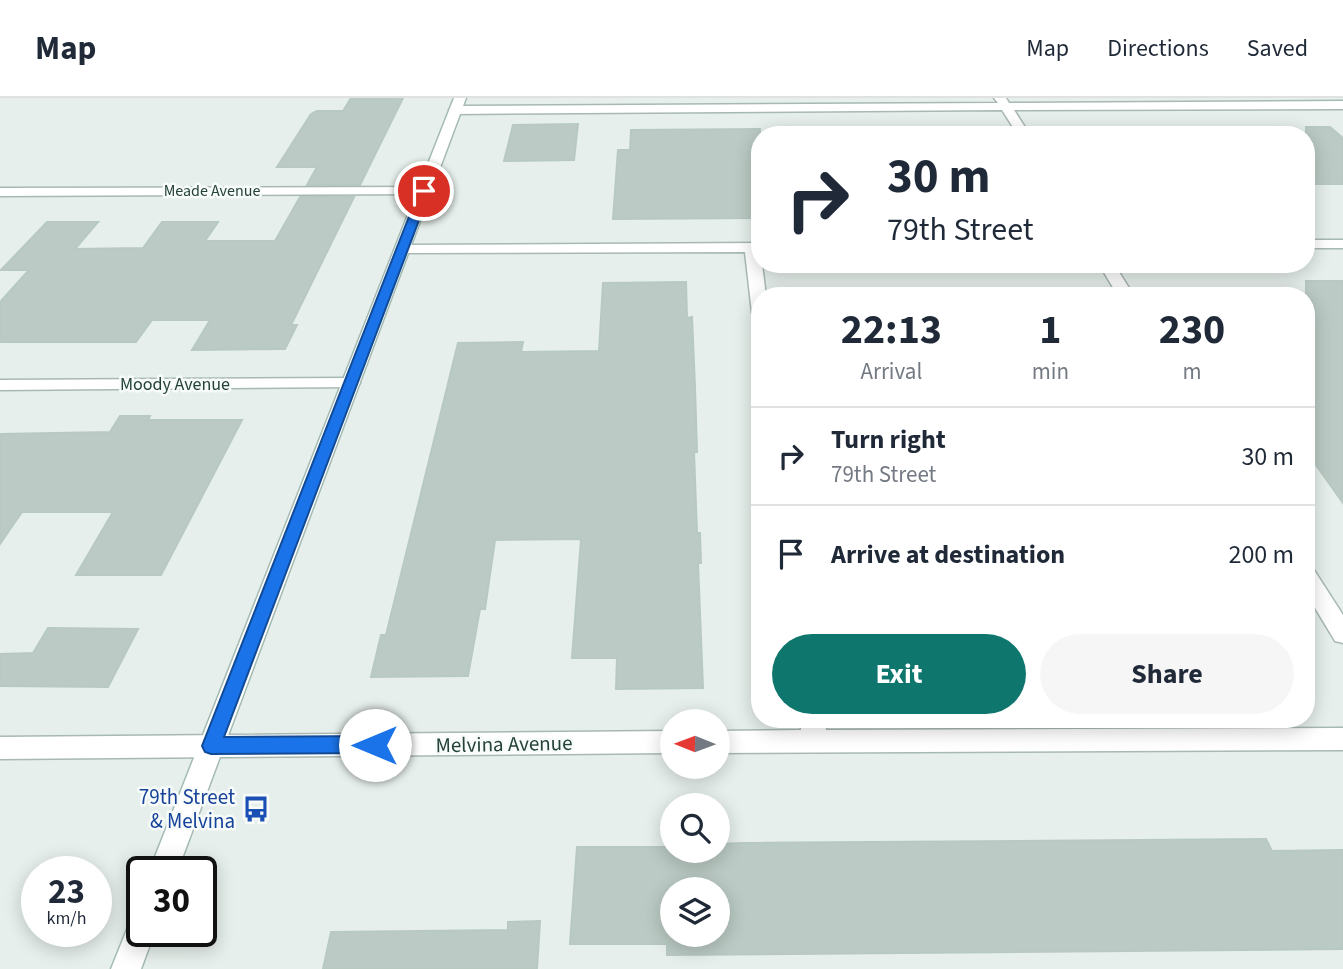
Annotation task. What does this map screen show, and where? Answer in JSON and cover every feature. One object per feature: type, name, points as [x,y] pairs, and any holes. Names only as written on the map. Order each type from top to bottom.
[{"type":"street","points":[[1003,103],[1018,126]]},
{"type":"street","points":[[169,856],[458,104],[1343,105]]},
{"type":"street","name":"Meade Avenue","points":[[0,192],[424,191]]},
{"type":"street","points":[[1315,244],[1343,244]]},
{"type":"street","points":[[402,248],[751,247]]},
{"type":"street","name":"Moody Avenue","points":[[0,385],[351,383]]},
{"type":"street","points":[[1315,590],[1343,635]]},
{"type":"street","points":[[730,740],[813,730],[1343,739]]},
{"type":"street","name":"Melvina Avenue","points":[[0,748],[660,742]]},
{"type":"street","points":[[126,969],[134,947]]},
{"type":"building","points":[[351,98],[403,98],[360,185],[307,185],[317,167],[277,167],[311,114],[317,111],[343,111]]},
{"type":"building","points":[[578,124],[574,160],[504,161],[513,125]]},
{"type":"building","points":[[1315,127],[1330,127],[1343,138],[1343,184],[1315,184]]},
{"type":"building","points":[[751,129],[751,218],[613,219],[618,150],[630,150],[631,130]]},
{"type":"building","points":[[300,197],[354,197],[291,325],[297,325],[285,349],[192,350],[210,320],[152,320],[136,342],[0,342],[0,302],[29,270],[1,270],[47,222],[98,222],[75,249],[143,248],[162,222],[218,222],[205,241],[275,241]]},
{"type":"building","points":[[1306,281],[1343,281],[1343,503],[1315,464],[1315,287],[1306,287]]},
{"type":"building","points":[[686,282],[687,318],[692,317],[695,387],[697,452],[694,452],[697,533],[700,533],[701,563],[698,563],[703,688],[616,689],[617,658],[572,658],[581,539],[495,540],[485,609],[480,609],[468,676],[371,677],[381,635],[386,635],[458,343],[523,342],[521,352],[599,351],[603,283]]},
{"type":"building","points":[[120,416],[150,416],[148,420],[242,420],[161,575],[76,575],[113,512],[22,512],[0,544],[0,434],[110,432]]},
{"type":"building","points":[[48,628],[138,629],[108,687],[0,686],[0,654],[33,653]]},
{"type":"building","points":[[1266,839],[1272,851],[1343,850],[1343,949],[667,955],[667,947],[730,947],[730,877],[660,877],[660,944],[570,944],[577,847],[660,847],[660,863],[730,863],[730,844]]},
{"type":"building","points":[[540,921],[537,969],[323,969],[331,932],[508,930],[508,922]]},
{"type":"place","name":"79th Street & Melvina","points":[[256,809]]},
{"type":"route","points":[[375,745],[211,746],[424,191]]}]
